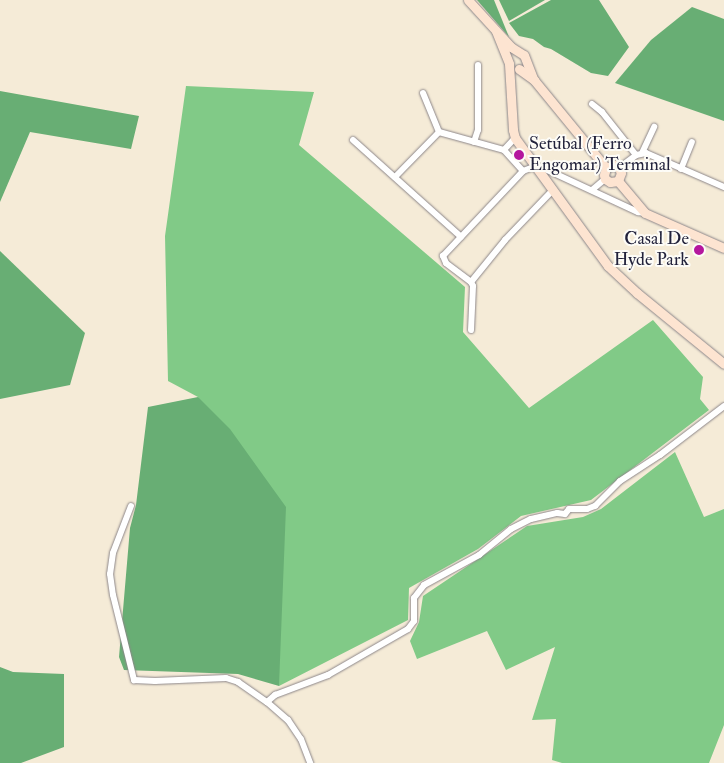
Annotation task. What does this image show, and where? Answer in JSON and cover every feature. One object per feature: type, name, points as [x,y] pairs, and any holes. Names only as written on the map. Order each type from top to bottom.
[{"type":"street","points":[[468,0],[511,47],[520,52],[526,60],[534,80]]},
{"type":"street","points":[[496,31],[509,62],[512,130],[515,138],[597,252],[620,278],[724,364]]},
{"type":"street","points":[[509,62],[512,54],[520,52]]},
{"type":"street","points":[[510,85],[518,69],[523,67],[526,60]]},
{"type":"street","points":[[509,62],[534,80],[606,168]]},
{"type":"street","points":[[474,142],[478,130],[478,65]]},
{"type":"street","points":[[423,93],[439,132]]},
{"type":"street","points":[[592,104],[602,112],[639,154],[724,187]]},
{"type":"street","points":[[619,168],[639,154],[654,127]]},
{"type":"street","points":[[439,132],[504,150],[523,171]]},
{"type":"street","points":[[394,177],[439,132]]},
{"type":"street","points":[[504,150],[515,138]]},
{"type":"street","points":[[353,140],[461,236]]},
{"type":"street","points":[[680,169],[692,142]]},
{"type":"street","points":[[605,179],[610,182],[618,180],[621,176],[619,168],[614,165],[606,168]]},
{"type":"street","points":[[471,330],[474,292],[471,282],[446,263],[443,256],[523,171],[536,166],[724,248]]},
{"type":"street","points":[[605,179],[606,168]]},
{"type":"street","points":[[592,190],[605,179]]},
{"type":"street","points":[[618,180],[646,213]]},
{"type":"street","points":[[471,282],[505,240],[552,190]]},
{"type":"street","points":[[267,702],[275,695],[328,675],[408,629],[414,621],[414,598],[424,585],[479,555],[511,529],[531,519],[557,513],[565,514],[569,509],[587,510],[595,506],[620,481],[724,406]]},
{"type":"street","points":[[131,506],[113,553],[110,574],[113,595],[134,680],[226,678],[238,682],[267,702],[288,720],[296,730],[310,763]]},
{"type":"green space","points":[[477,0],[494,0],[509,37]]},
{"type":"green space","points":[[499,0],[545,0],[509,21]]},
{"type":"green space","points":[[551,0],[599,0],[629,47],[608,76],[591,73],[533,39],[519,36],[509,23]]},
{"type":"green space","points":[[692,7],[724,19],[724,121],[615,83],[651,40]]},
{"type":"green space","points":[[186,86],[314,92],[299,145],[465,287],[463,332],[529,408],[653,320],[703,377],[700,399],[709,410],[591,500],[521,516],[478,549],[409,588],[408,620],[279,686],[279,662],[198,397],[168,381],[165,236]]},
{"type":"green space","points":[[0,91],[139,116],[131,149],[30,132],[0,202]]},
{"type":"green space","points":[[0,251],[85,333],[70,385],[0,399]]},
{"type":"green space","points":[[198,397],[230,429],[286,507],[279,686],[238,674],[124,670],[119,657],[130,528],[136,505],[148,407]]},
{"type":"green space","points":[[675,452],[704,517],[724,509],[724,725],[709,763],[562,763],[552,760],[556,719],[532,720],[555,647],[506,670],[487,631],[417,659],[410,641],[419,622],[423,596],[527,526],[583,517],[601,509]]},
{"type":"green space","points":[[0,667],[13,672],[64,674],[64,747],[21,763],[0,763]]},
{"type":"place","name":"Setúbal (Ferro Engomar) Terminal","points":[[519,155]]},
{"type":"place","name":"Casal De Hyde Park","points":[[699,250]]}]
